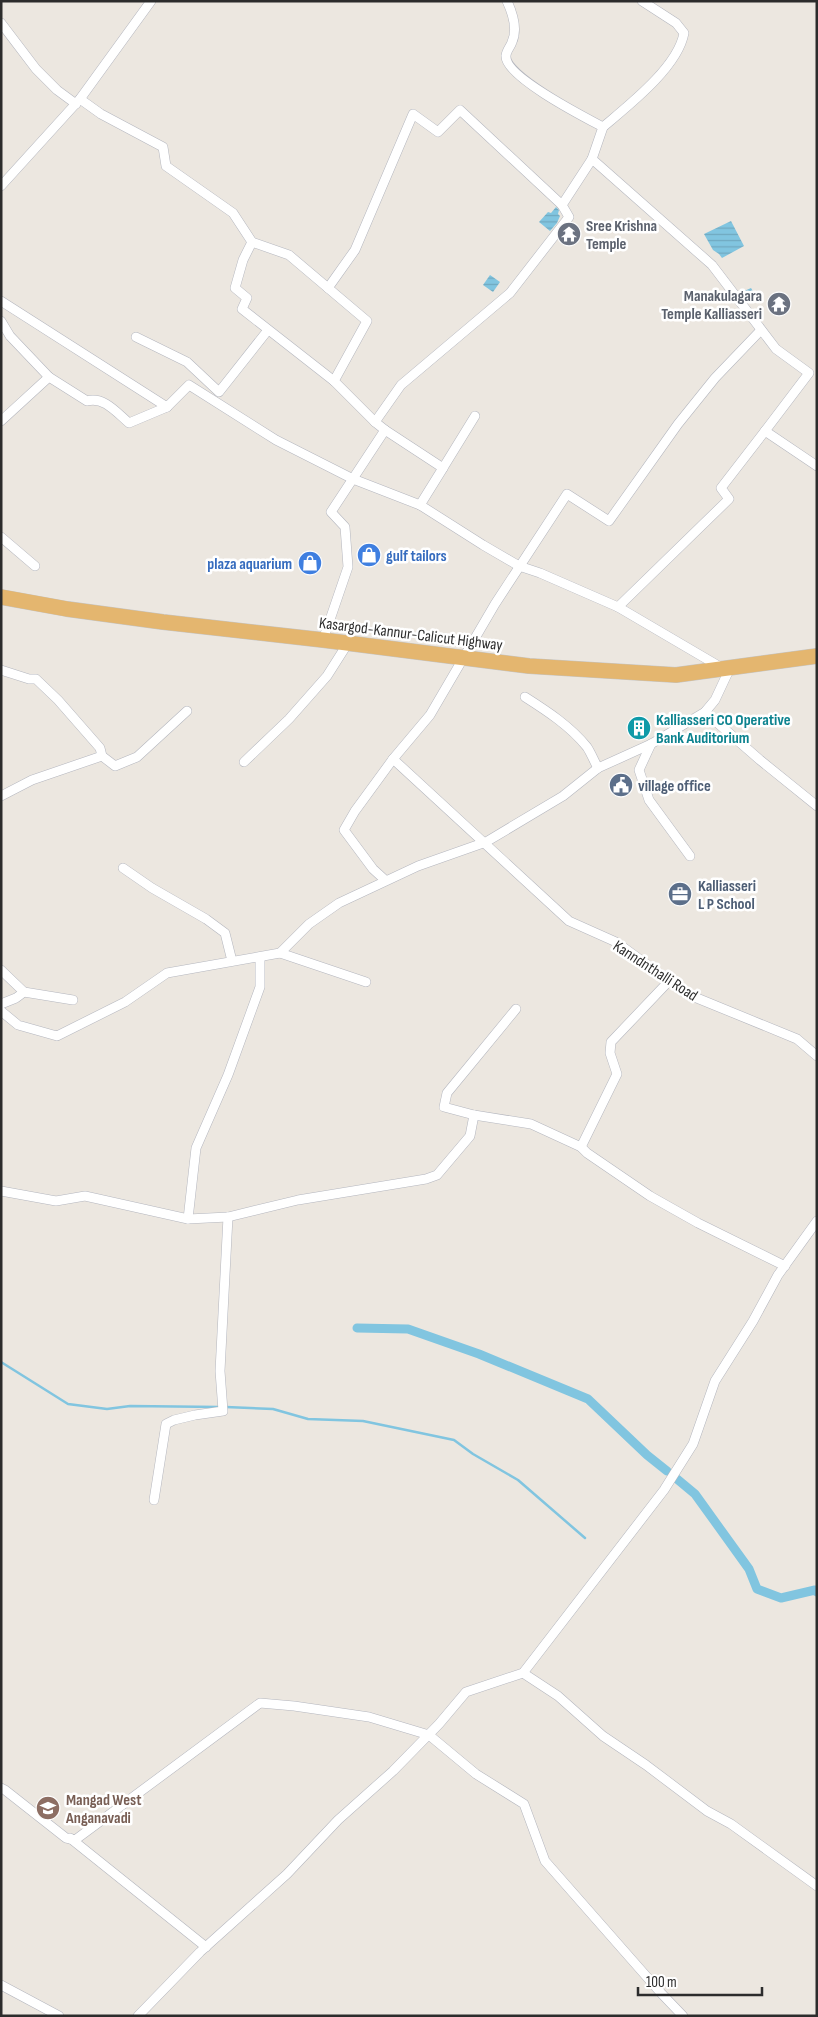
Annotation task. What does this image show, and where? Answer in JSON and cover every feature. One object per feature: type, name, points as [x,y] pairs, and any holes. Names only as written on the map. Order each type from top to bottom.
[{"type":"highway","name":"Kasargod-Kannur-Calicut Highway","points":[[1,597],[153,620],[529,666],[676,675],[817,656]]},
{"type":"street","points":[[1,186],[78,102],[150,1]]},
{"type":"street","points":[[507,1],[514,16],[514,37],[506,56],[510,66],[528,83],[603,128]]},
{"type":"street","points":[[562,205],[592,159],[603,128],[658,77],[682,45],[684,34],[676,23],[642,1]]},
{"type":"street","points":[[1,23],[36,69],[57,90],[164,147],[166,166],[232,213],[252,242],[289,255],[366,321],[334,381]]},
{"type":"street","points":[[328,288],[355,250],[412,114],[438,132],[460,110],[562,205],[569,217],[510,294],[401,385],[375,422]]},
{"type":"street","points":[[592,159],[712,265],[776,349],[809,372],[721,488],[729,499],[618,607]]},
{"type":"street","points":[[252,242],[235,288],[248,298],[242,309],[334,381],[385,430],[444,468]]},
{"type":"street","points":[[1,301],[167,407]]},
{"type":"street","points":[[1,321],[10,336],[49,377],[87,401],[101,400],[129,424],[167,407],[190,385],[276,440],[353,479],[420,505],[519,566],[540,573],[618,607],[727,669],[715,700],[705,712],[651,744],[598,768],[563,796],[486,842],[418,866],[339,903],[309,924],[280,953]]},
{"type":"street","points":[[136,337],[187,362],[220,392],[268,330]]},
{"type":"street","points":[[385,880],[373,869],[344,830],[355,811],[393,759],[430,715],[519,566],[567,494],[609,521],[678,424],[715,378],[761,330]]},
{"type":"street","points":[[1,420],[49,377]]},
{"type":"street","points":[[420,505],[475,416]]},
{"type":"street","points":[[322,640],[348,567],[345,527],[331,512],[385,430]]},
{"type":"street","points":[[766,431],[817,466]]},
{"type":"street","points":[[1,537],[35,566]]},
{"type":"street","points":[[244,762],[289,719],[327,676],[348,643]]},
{"type":"street","points":[[1,670],[29,679],[36,679],[58,700],[100,748],[102,756],[115,766],[137,757],[187,711]]},
{"type":"street","points":[[525,697],[548,712],[587,747],[598,768]]},
{"type":"street","points":[[705,712],[817,806]]},
{"type":"street","points":[[651,744],[639,770],[649,800],[690,856]]},
{"type":"street","points":[[1,796],[32,780],[102,756]]},
{"type":"street","name":"Kanndnthalli Road","points":[[393,759],[486,842],[569,921],[616,942],[687,994],[797,1039],[817,1056]]},
{"type":"street","points":[[123,868],[152,888],[206,919],[225,933],[232,960]]},
{"type":"street","points":[[1,1011],[18,1025],[57,1036],[125,1002],[167,973],[280,953],[366,982]]},
{"type":"street","points":[[188,1219],[196,1148],[228,1074],[260,987],[260,957]]},
{"type":"street","points":[[1,970],[24,992],[73,1000]]},
{"type":"street","points":[[581,1147],[617,1074],[610,1053],[611,1042],[669,981]]},
{"type":"street","points":[[1,1004],[16,998],[24,992]]},
{"type":"street","points":[[516,1009],[447,1093],[444,1106],[474,1115],[531,1124],[581,1147],[650,1196],[698,1223],[785,1266]]},
{"type":"street","points":[[1,1191],[56,1201],[85,1196],[188,1219],[228,1217],[298,1200],[426,1179],[437,1175],[470,1136],[474,1115]]},
{"type":"street","points":[[154,1500],[166,1424],[222,1406],[220,1371],[228,1217]]},
{"type":"street","points":[[138,2016],[206,1947],[287,1874],[338,1820],[393,1771],[429,1735],[466,1692],[523,1673],[664,1490],[693,1444],[715,1380],[785,1266],[817,1221]]},
{"type":"street","points":[[523,1673],[558,1696],[603,1736],[646,1765],[706,1811],[731,1824],[817,1886]]},
{"type":"street","points":[[1,1788],[66,1838],[75,1840],[260,1703],[369,1717],[429,1735],[476,1774],[524,1804],[545,1861],[660,1993],[683,2016]]},
{"type":"street","points":[[70,1838],[206,1947]]},
{"type":"street","points":[[1,1986],[59,2016]]},
{"type":"shaded area","name":"Mangad West Anganavadi","points":[[47,1798],[59,1809],[49,1819],[38,1808]]},
{"type":"water","points":[[556,207],[559,210],[558,214],[560,216],[550,231],[539,222],[548,212],[551,213]]},
{"type":"water","points":[[731,221],[744,246],[722,258],[713,250],[704,234]]},
{"type":"water","points":[[490,275],[500,282],[493,292],[483,285]]},
{"type":"water","points":[[751,288],[757,298],[747,302],[742,292]]},
{"type":"waterway","points":[[357,1328],[408,1329],[479,1354],[588,1399],[647,1455],[667,1471]]},
{"type":"waterway","points":[[1,1362],[68,1404],[107,1409],[130,1406],[220,1407]]},
{"type":"waterway","points":[[226,1407],[273,1409],[308,1419],[363,1421],[454,1440],[473,1454],[518,1480],[585,1538]]},
{"type":"waterway","points":[[677,1479],[695,1494],[749,1569],[757,1589],[781,1598],[815,1590],[817,1592]]},
{"type":"place","name":"Sree Krishna Temple","points":[[569,234]]},
{"type":"place","name":"Manakulagara Temple Kalliasseri","points":[[779,304]]},
{"type":"place","name":"gulf tailors","points":[[369,555]]},
{"type":"place","name":"plaza aquarium","points":[[310,563]]},
{"type":"place","name":"Kalliasseri CO Operative Bank Auditorium","points":[[639,728]]},
{"type":"place","name":"village office","points":[[621,785]]},
{"type":"place","name":"Kalliasseri L P School","points":[[680,894]]},
{"type":"place","name":"Mangad West Anganavadi","points":[[48,1808]]}]
